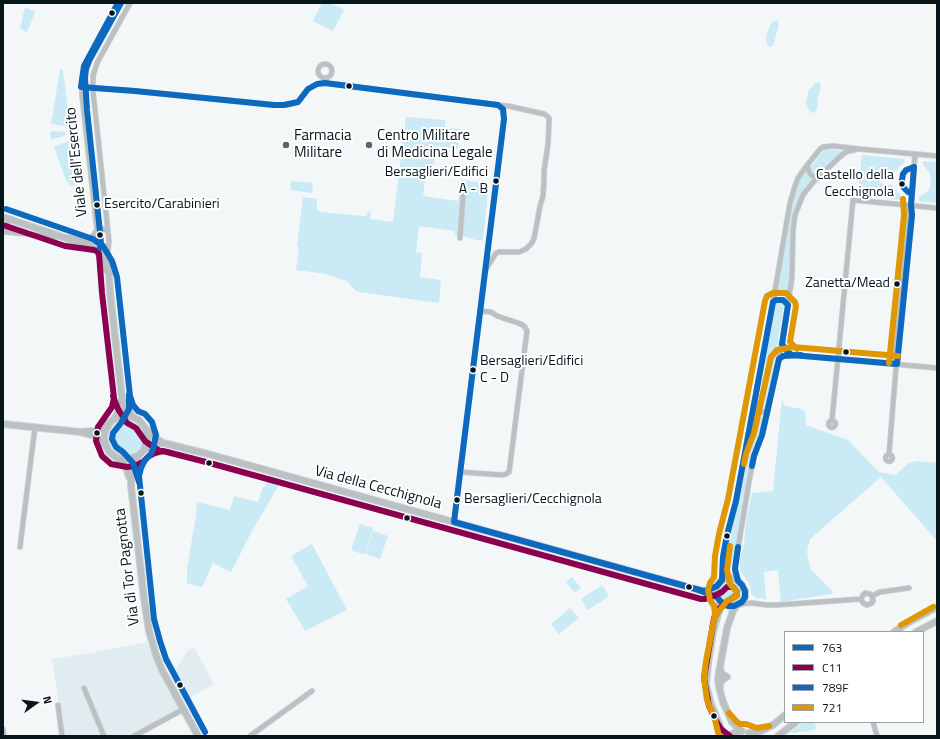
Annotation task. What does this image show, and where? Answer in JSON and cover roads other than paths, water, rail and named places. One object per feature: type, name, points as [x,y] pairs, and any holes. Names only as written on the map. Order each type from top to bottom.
[{"type":"street","name":"Viale dell'Esercito","points":[[97,251],[97,230],[81,87],[84,66],[118,3]]},
{"type":"street","name":"Viale dell'Esercito","points":[[107,252],[109,245],[108,231],[93,76],[96,66],[130,3]]},
{"type":"street","points":[[81,87],[279,105],[298,102],[308,89],[317,84],[325,83],[508,106],[544,114],[549,118],[548,144],[544,171],[543,196],[534,238],[526,249],[519,252],[496,253],[485,272]]},
{"type":"street","points":[[454,522],[504,118],[503,109],[498,105]]},
{"type":"street","points":[[722,580],[725,550],[736,501],[792,195],[797,181],[807,165],[820,149],[824,147],[833,146],[937,156]]},
{"type":"street","points":[[756,603],[748,597],[738,580],[735,572],[735,566],[753,462],[762,435],[782,344],[792,277],[793,231],[795,218],[803,195],[817,177],[845,152],[858,149]]},
{"type":"street","points":[[889,454],[905,258],[912,215],[911,205],[915,154]]},
{"type":"street","points":[[807,165],[810,174],[817,177]]},
{"type":"street","points":[[460,238],[463,196]]},
{"type":"street","points":[[832,420],[853,200],[937,208]]},
{"type":"street","points":[[80,432],[96,431],[108,425],[114,419],[121,407],[122,398],[108,278],[107,252],[104,247],[96,242],[66,238],[6,232],[6,218],[66,238],[90,246],[97,251],[103,260],[108,278]]},
{"type":"street","points":[[90,241],[97,230],[103,229],[108,231]]},
{"type":"street","points":[[97,251],[107,252]]},
{"type":"street","points":[[773,302],[776,300],[783,300],[788,305]]},
{"type":"street","points":[[460,472],[503,475],[509,472],[519,396],[527,331],[521,324],[497,316],[491,312],[480,311]]},
{"type":"street","points":[[782,344],[787,352],[792,355]]},
{"type":"street","points":[[779,359],[783,356],[792,355],[937,368]]},
{"type":"street","points":[[756,393],[755,403],[757,411],[762,413],[768,410]]},
{"type":"street","points":[[122,398],[126,409],[133,417]]},
{"type":"street","points":[[114,419],[124,416],[133,417]]},
{"type":"street","name":"Via della Cecchignola","points":[[133,417],[141,422],[151,435],[163,443],[215,456],[703,591],[718,599]]},
{"type":"street","points":[[3,424],[80,432],[98,437],[106,446]]},
{"type":"street","points":[[108,425],[104,434],[104,440],[110,454],[117,458],[127,460],[136,457],[152,445],[163,443]]},
{"type":"street","points":[[20,547],[35,427]]},
{"type":"street","points":[[142,453],[147,443],[148,436],[146,430]]},
{"type":"street","name":"Via di Tor Pagnotta","points":[[131,486],[132,468],[142,453]]},
{"type":"street","name":"Via di Tor Pagnotta","points":[[117,458],[127,469],[131,486],[144,598],[149,631],[154,649],[159,662],[198,736]]},
{"type":"street","points":[[703,591],[717,586],[722,580],[730,578],[738,580]]},
{"type":"street","points":[[717,586],[716,591],[719,611],[713,632],[706,674],[706,685],[711,704],[724,736]]},
{"type":"street","points":[[872,596],[880,592],[909,588]]},
{"type":"street","points":[[745,592],[744,600],[733,611],[728,622],[725,637],[728,644],[722,652],[718,679],[723,702],[732,722],[741,731],[751,735],[773,725],[784,716]]},
{"type":"street","points":[[861,599],[865,593],[872,596]]},
{"type":"street","points":[[861,599],[865,605],[870,604],[873,600],[872,596]]},
{"type":"street","points":[[718,599],[732,607],[756,603],[774,605],[861,599]]},
{"type":"street","points":[[896,631],[937,607]]},
{"type":"street","points":[[918,631],[937,621]]},
{"type":"street","points":[[84,688],[104,736]]},
{"type":"street","points":[[250,736],[312,690]]},
{"type":"street","points":[[58,705],[62,736]]},
{"type":"street","points":[[134,736],[184,709]]},
{"type":"street","points":[[778,736],[795,723]]},
{"type":"street","points":[[873,723],[877,736]]},
{"type":"street","points":[[3,729],[4,736]]},
{"type":"street","points":[[729,736],[735,732],[741,731]]},
{"type":"place","name":"Farmacia Militare","points":[[286,145]]},
{"type":"place","name":"Centro Militare di Medicina Legale","points":[[369,145]]},
{"type":"place","name":"Bersaglieri/Edifici A - B","points":[[496,181]]},
{"type":"place","name":"Castello della Cecchignola","points":[[902,184]]},
{"type":"place","name":"Esercito/Carabinieri","points":[[97,205]]},
{"type":"place","name":"Zanetta/Mead","points":[[897,284]]},
{"type":"place","name":"Bersaglieri/Edifici C - D","points":[[473,370]]},
{"type":"place","name":"Bersaglieri/Cecchignola","points":[[457,500]]}]
